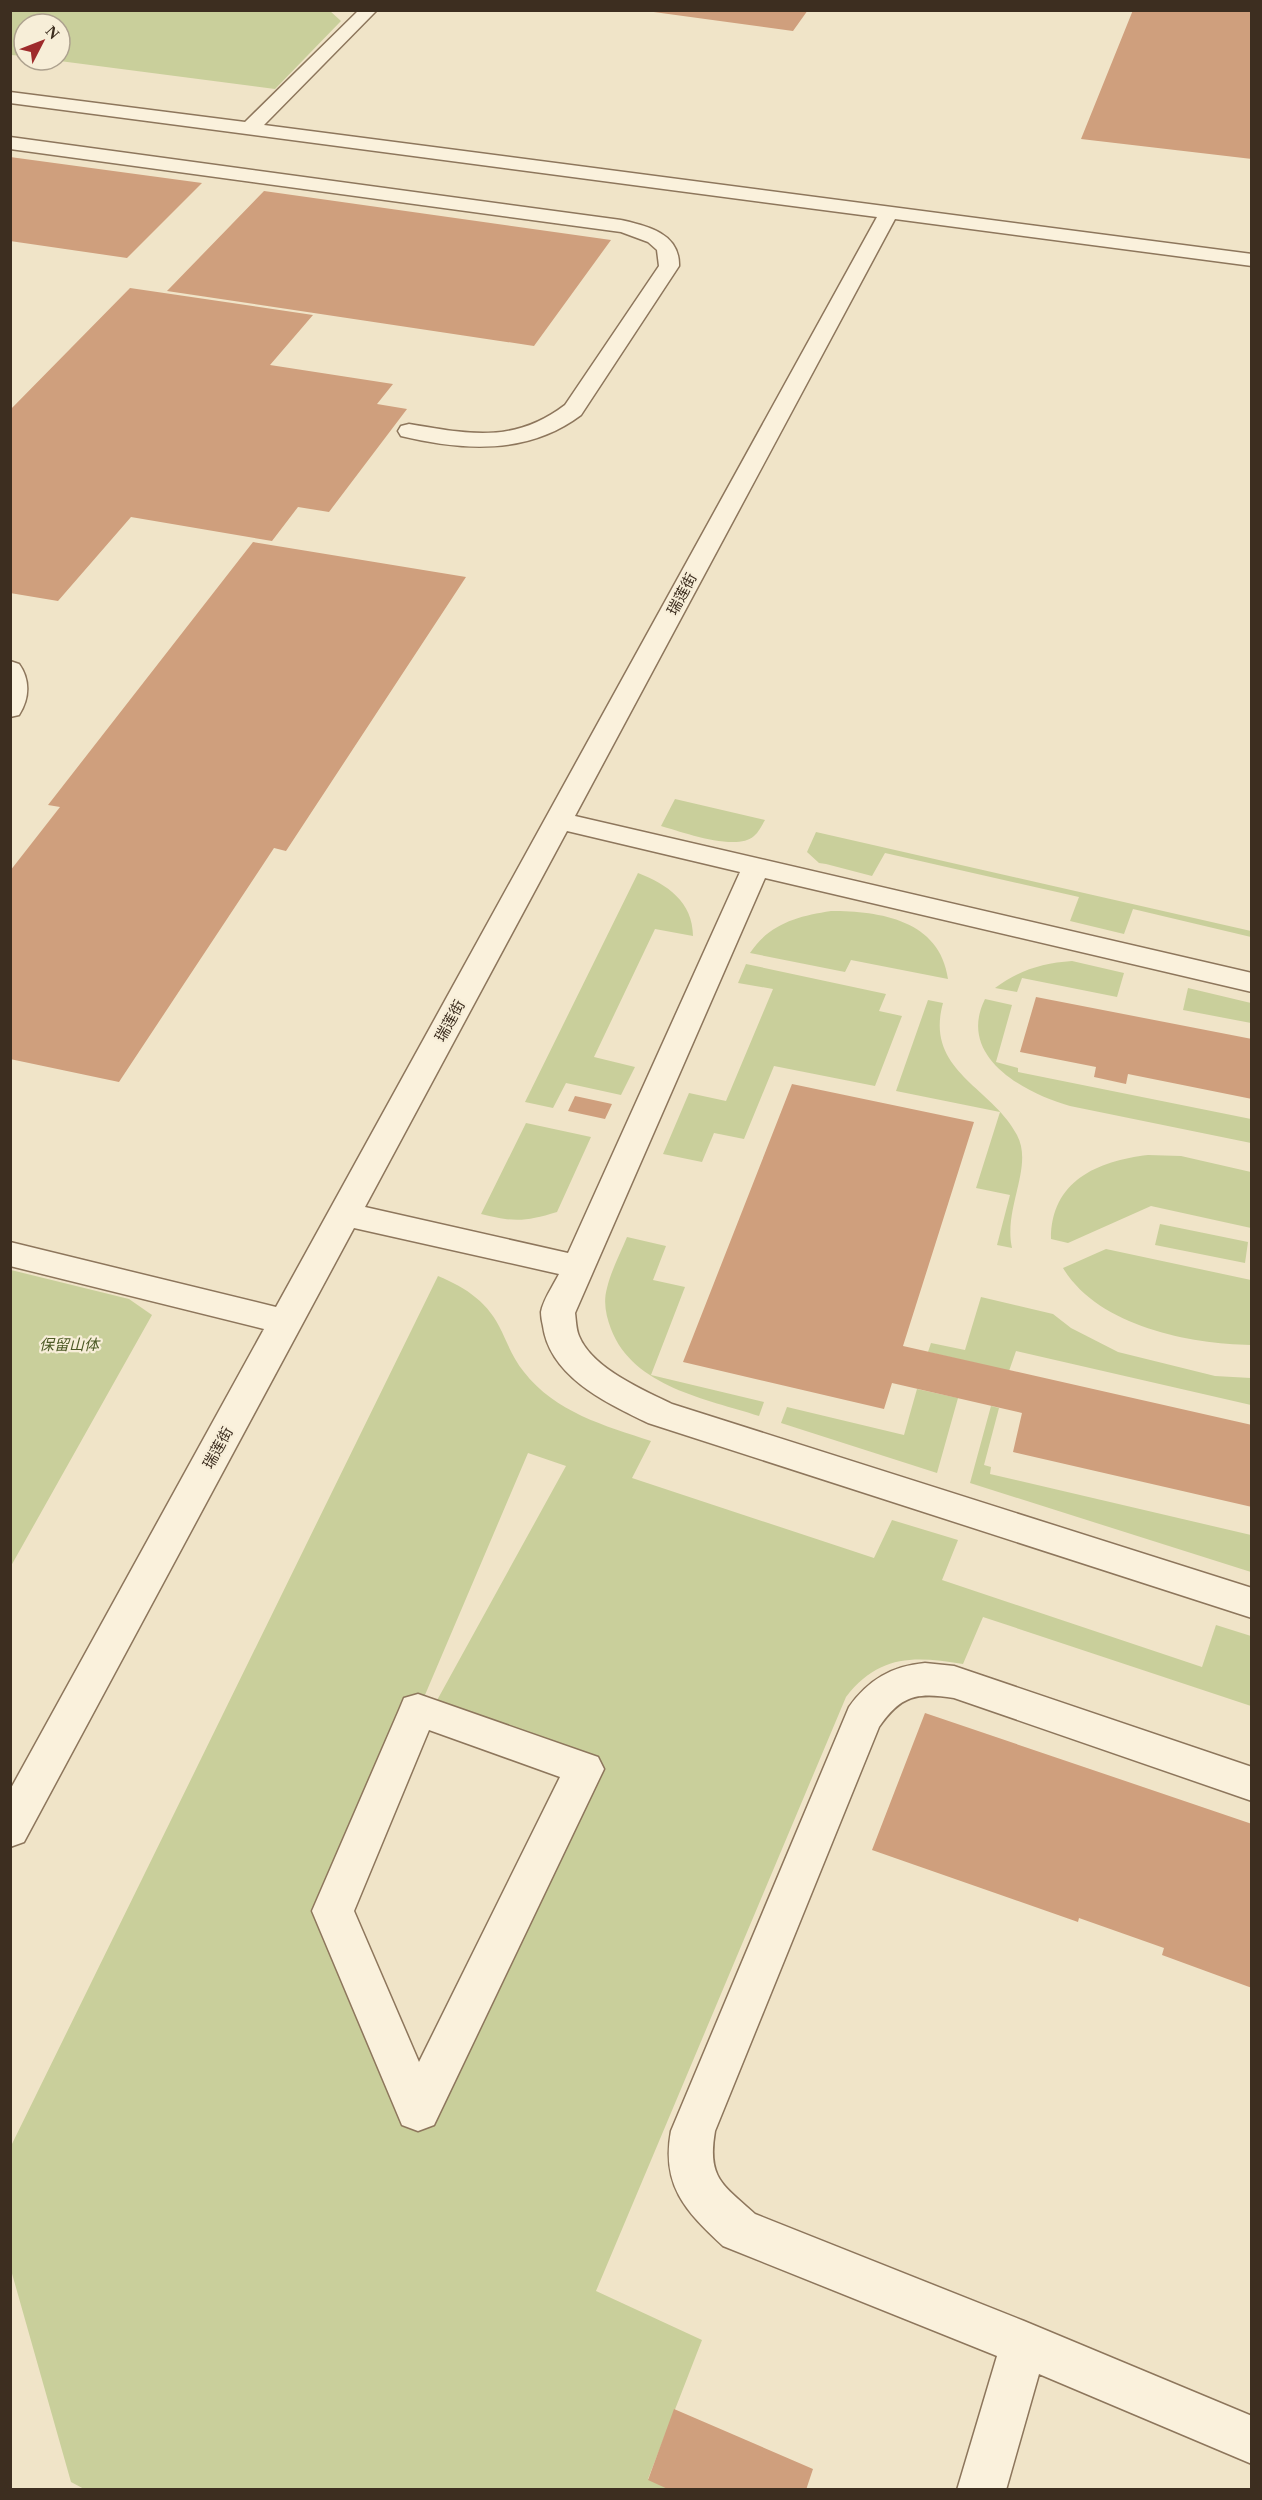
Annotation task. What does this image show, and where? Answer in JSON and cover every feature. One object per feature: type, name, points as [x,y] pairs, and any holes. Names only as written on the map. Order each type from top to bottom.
[{"type":"street","points":[[249,129],[369,10]]},
{"type":"street","points":[[10,98],[1251,260]]},
{"type":"street","points":[[10,143],[621,226],[641,231],[666,247],[670,257],[669,266],[573,410],[561,422],[541,430],[488,441],[459,440],[409,431]]},
{"type":"street","name":"瑞莲街","points":[[10,1829],[889,212]]},
{"type":"street","points":[[10,669],[16,683],[10,709]]},
{"type":"street","points":[[559,821],[1251,984]]},
{"type":"street","points":[[756,867],[558,1313],[562,1339],[581,1366],[614,1392],[660,1414],[1251,1604]]},
{"type":"street","points":[[345,1214],[579,1267]]},
{"type":"street","points":[[10,1254],[286,1322]]},
{"type":"street","points":[[1251,1784],[954,1682],[919,1679],[887,1690],[873,1702],[863,1719],[693,2131],[689,2155],[694,2181],[714,2209],[739,2230],[1024,2344],[1251,2440]]},
{"type":"street","points":[[418,1710],[584,1769],[418,2109],[333,1911],[418,1710]]},
{"type":"street","points":[[981,2490],[1024,2344]]},
{"type":"green space","points":[[11,11],[330,11],[341,21],[275,89],[72,63],[72,12],[12,12],[11,55]]},
{"type":"green space","points":[[675,799],[765,820],[756,834],[746,840],[735,842],[695,836],[661,826]]},
{"type":"green space","points":[[816,832],[1251,931],[1251,937],[1133,909],[1124,934],[1070,921],[1079,897],[885,853],[872,876],[819,863],[807,852]]},
{"type":"green space","points":[[638,873],[668,889],[683,904],[692,924],[693,936],[655,929],[594,1057],[635,1067],[621,1095],[566,1083],[553,1108],[525,1102]]},
{"type":"green space","points":[[831,911],[869,913],[905,923],[933,943],[943,959],[948,979],[851,960],[845,972],[750,953],[775,928],[796,919]]},
{"type":"green space","points":[[1072,961],[1124,973],[1117,997],[1022,978],[1017,992],[995,988],[1013,976],[1032,968]]},
{"type":"green space","points":[[746,964],[886,994],[879,1011],[902,1016],[875,1086],[774,1066],[744,1139],[714,1133],[702,1162],[663,1154],[689,1093],[726,1101],[773,989],[738,983]]},
{"type":"green space","points":[[1188,988],[1251,1003],[1251,1023],[1183,1010]]},
{"type":"green space","points":[[985,999],[1012,1005],[996,1062],[1018,1068],[1018,1072],[1251,1119],[1251,1143],[1070,1106],[1034,1092],[1016,1082],[987,1055],[980,1038],[978,1020]]},
{"type":"green space","points":[[928,1000],[943,1003],[940,1026],[943,1046],[951,1062],[1000,1112],[896,1091]]},
{"type":"green space","points":[[1000,1112],[1017,1135],[1021,1147],[1021,1174],[1011,1218],[1012,1248],[997,1245],[1010,1195],[976,1188]]},
{"type":"green space","points":[[526,1123],[591,1137],[557,1212],[519,1220],[481,1214]]},
{"type":"green space","points":[[1148,1155],[1181,1156],[1251,1172],[1251,1228],[1151,1206],[1068,1243],[1051,1239],[1053,1219],[1059,1202],[1080,1178],[1111,1162]]},
{"type":"green space","points":[[1160,1224],[1248,1242],[1245,1263],[1155,1245]]},
{"type":"green space","points":[[627,1237],[666,1246],[653,1280],[685,1287],[651,1375],[764,1402],[759,1416],[674,1388],[654,1378],[636,1365],[622,1349],[609,1324],[605,1298],[611,1275]]},
{"type":"green space","points":[[1106,1249],[1251,1280],[1251,1345],[1200,1341],[1173,1335],[1122,1318],[1098,1304],[1079,1288],[1063,1268]]},
{"type":"green space","name":"保留山体","points":[[11,1270],[129,1299],[152,1315],[11,1566]]},
{"type":"green space","points":[[438,1276],[468,1291],[484,1305],[497,1322],[520,1367],[550,1398],[582,1416],[651,1441],[632,1478],[874,1558],[892,1520],[958,1540],[942,1580],[1202,1667],[1216,1625],[1251,1636],[1251,1706],[983,1617],[963,1664],[929,1660],[899,1661],[871,1673],[846,1697],[596,2291],[702,2340],[648,2479],[670,2489],[86,2490],[71,2482],[11,2270],[10,2148]],"holes":[[[528,1453],[566,1466],[430,1713],[584,1769],[418,2108],[333,1911]]]},
{"type":"green space","points":[[981,1297],[1053,1314],[1071,1328],[1118,1352],[1215,1376],[1251,1378],[1251,1405],[1016,1351],[1009,1371],[928,1352],[931,1343],[965,1350]]},
{"type":"green space","points":[[917,1389],[958,1398],[937,1473],[781,1423],[787,1407],[904,1435]]},
{"type":"green space","points":[[991,1406],[999,1408],[984,1465],[991,1467],[990,1474],[1251,1535],[1251,1572],[970,1483]]},
{"type":"building","points":[[639,10],[808,10],[793,31]]},
{"type":"building","points":[[1133,10],[1252,10],[1252,159],[1081,139]]},
{"type":"building","points":[[10,157],[202,183],[127,258],[10,241]]},
{"type":"building","points":[[264,191],[611,240],[534,346],[167,291]]},
{"type":"building","points":[[130,288],[313,315],[270,365],[393,384],[377,404],[407,409],[329,512],[298,507],[272,541],[131,517],[58,601],[10,593],[10,410]]},
{"type":"building","points":[[253,542],[466,577],[286,851],[274,848],[119,1082],[10,1059],[10,871],[60,807],[48,805]]},
{"type":"building","points":[[1036,997],[1252,1039],[1252,1099],[1128,1074],[1126,1084],[1094,1077],[1096,1067],[1020,1052]]},
{"type":"building","points":[[792,1084],[974,1122],[903,1346],[1252,1425],[1252,1507],[1013,1452],[1022,1413],[892,1383],[884,1409],[683,1362]]},
{"type":"building","points":[[575,1096],[612,1104],[605,1119],[568,1111]]},
{"type":"building","points":[[925,1713],[1252,1824],[1252,1988],[1162,1955],[1164,1948],[1079,1918],[1078,1922],[872,1850]]},
{"type":"building","points":[[674,2409],[813,2469],[806,2490],[670,2490],[648,2480]]}]
